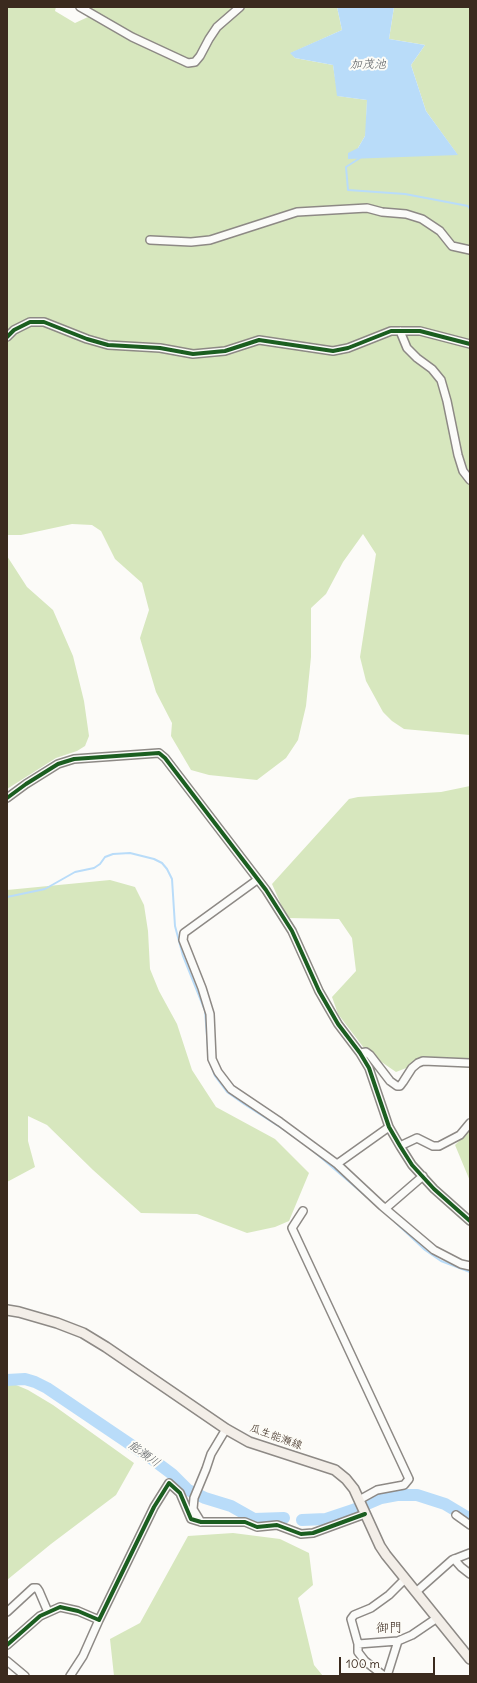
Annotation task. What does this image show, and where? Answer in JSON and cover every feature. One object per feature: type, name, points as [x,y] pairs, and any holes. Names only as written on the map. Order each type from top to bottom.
[{"type":"main road","name":"瓜生能瀬線","points":[[7,1310],[57,1323],[82,1333],[106,1347],[226,1429],[249,1442],[335,1470],[346,1479],[359,1500],[380,1546],[470,1659]]},
{"type":"street","points":[[80,7],[132,37],[188,63],[194,62],[200,56],[217,27],[240,7]]},
{"type":"street","points":[[150,240],[190,242],[210,240],[297,212],[367,208],[382,212],[406,214],[422,219],[440,232],[452,246],[470,250]]},
{"type":"street","points":[[7,337],[14,330],[30,322],[44,322],[87,339],[108,344],[160,348],[193,354],[224,351],[259,340],[333,351],[348,348],[391,331],[420,331],[470,344]]},
{"type":"street","points":[[400,331],[407,348],[417,358],[432,369],[441,380],[447,401],[458,455],[464,471],[470,480]]},
{"type":"street","points":[[7,798],[58,764],[74,759],[159,753],[165,758],[266,890],[292,931],[320,991],[338,1024],[360,1053],[369,1068],[389,1127],[412,1165],[434,1190],[470,1222]]},
{"type":"street","points":[[257,880],[184,933],[183,940],[202,988],[210,1014],[212,1059],[218,1072],[231,1090],[280,1122],[337,1164],[434,1250],[461,1264],[470,1266]]},
{"type":"street","points":[[360,1053],[366,1052],[370,1055],[390,1081],[397,1086],[400,1086],[412,1068],[423,1061],[470,1062]]},
{"type":"street","points":[[400,1146],[417,1138],[433,1146],[439,1146],[460,1135],[470,1123]]},
{"type":"street","points":[[337,1164],[389,1127]]},
{"type":"street","points":[[386,1208],[423,1176]]},
{"type":"street","points":[[303,1211],[292,1228],[409,1479],[404,1485],[377,1490],[359,1500]]},
{"type":"street","points":[[201,1522],[193,1509],[194,1498],[211,1454],[226,1429]]},
{"type":"street","points":[[70,1676],[83,1656],[154,1507],[169,1483],[180,1493],[191,1519],[201,1522],[244,1522],[257,1527],[277,1525],[301,1534],[313,1533],[365,1514]]},
{"type":"street","points":[[456,1515],[470,1526]]},
{"type":"street","points":[[416,1592],[454,1560],[470,1553]]},
{"type":"street","points":[[454,1560],[470,1574]]},
{"type":"street","points":[[398,1641],[386,1676],[365,1661],[358,1652],[358,1644],[351,1619],[354,1615],[371,1608],[405,1579]]},
{"type":"street","points":[[7,1612],[33,1588],[37,1588],[48,1612]]},
{"type":"street","points":[[7,1645],[40,1616],[60,1608],[78,1612],[99,1620]]},
{"type":"street","points":[[358,1644],[398,1641],[412,1635],[437,1618]]},
{"type":"street","points":[[7,1661],[25,1676]]},
{"type":"green space","points":[[7,7],[56,7],[55,11],[75,23],[88,17],[91,7],[337,7],[342,30],[291,53],[295,58],[333,65],[338,96],[367,100],[366,131],[365,136],[358,148],[457,154],[426,111],[411,65],[425,45],[389,39],[394,7],[470,7],[470,735],[404,729],[392,721],[383,712],[366,681],[360,657],[376,554],[363,534],[343,562],[326,594],[311,608],[311,657],[306,706],[298,740],[286,758],[257,780],[209,775],[191,770],[171,736],[172,723],[156,692],[140,638],[149,610],[142,583],[115,559],[101,531],[92,525],[72,524],[21,535],[7,535]]},
{"type":"green space","points":[[7,556],[27,587],[53,610],[73,656],[84,701],[89,736],[85,746],[77,751],[56,758],[7,789]]},
{"type":"green space","points":[[470,786],[470,1068],[419,1063],[396,1072],[367,1052],[338,1014],[332,997],[356,971],[352,938],[339,919],[287,918],[272,884],[349,799],[358,797],[441,792]]},
{"type":"green space","points":[[110,880],[135,887],[144,905],[148,931],[150,969],[159,991],[177,1024],[192,1070],[216,1107],[275,1139],[309,1173],[289,1221],[275,1227],[247,1233],[197,1214],[141,1213],[93,1170],[47,1125],[28,1116],[28,1141],[35,1167],[7,1182],[7,890]]},
{"type":"green space","points":[[470,1130],[470,1181],[455,1145]]},
{"type":"green space","points":[[9,1382],[28,1390],[53,1405],[134,1463],[116,1495],[51,1544],[7,1580],[7,1383]]},
{"type":"green space","points":[[233,1533],[280,1539],[309,1553],[313,1585],[298,1598],[314,1665],[323,1676],[114,1676],[110,1639],[140,1623],[188,1536]]},
{"type":"water","name":"加茂池","points":[[337,7],[394,7],[389,39],[425,45],[411,65],[426,111],[458,155],[348,159],[348,153],[358,148],[365,136],[367,100],[337,96],[333,65],[295,58],[290,53],[342,30]]},
{"type":"waterway","points":[[360,158],[346,167],[348,190],[405,194],[468,206],[470,209]]},
{"type":"waterway","points":[[7,897],[45,889],[75,872],[94,868],[100,864],[105,857],[113,854],[130,853],[154,859],[162,863],[172,879],[175,926],[183,956],[205,1011],[209,1060],[215,1076],[227,1092],[311,1149],[374,1203]]},
{"type":"waterway","points":[[395,1222],[425,1250],[441,1261],[470,1272]]},
{"type":"waterway","name":"能瀬川","points":[[7,1380],[25,1379],[47,1388],[152,1459],[172,1474],[188,1490],[205,1498],[231,1506],[254,1519],[284,1518]]},
{"type":"waterway","name":"能瀬川","points":[[302,1520],[326,1519],[353,1510],[381,1498],[397,1495],[417,1495],[445,1504],[470,1519]]},
{"type":"cycle path","points":[[7,337],[14,330],[30,322],[44,322],[87,339],[108,345],[160,348],[193,354],[225,351],[259,340],[333,351],[348,348],[391,331],[420,331],[470,344]]},
{"type":"cycle path","points":[[7,798],[58,764],[74,759],[159,753],[165,758],[266,890],[292,931],[319,991],[338,1024],[360,1053],[369,1068],[389,1127],[412,1165],[434,1189],[470,1221]]},
{"type":"cycle path","points":[[7,1645],[40,1616],[60,1607],[78,1611],[99,1620],[154,1507],[169,1483],[180,1493],[191,1519],[201,1522],[245,1522],[257,1527],[277,1525],[301,1534],[313,1533],[365,1514]]},
{"type":"district","name":"御門","points":[[389,1628]]}]
